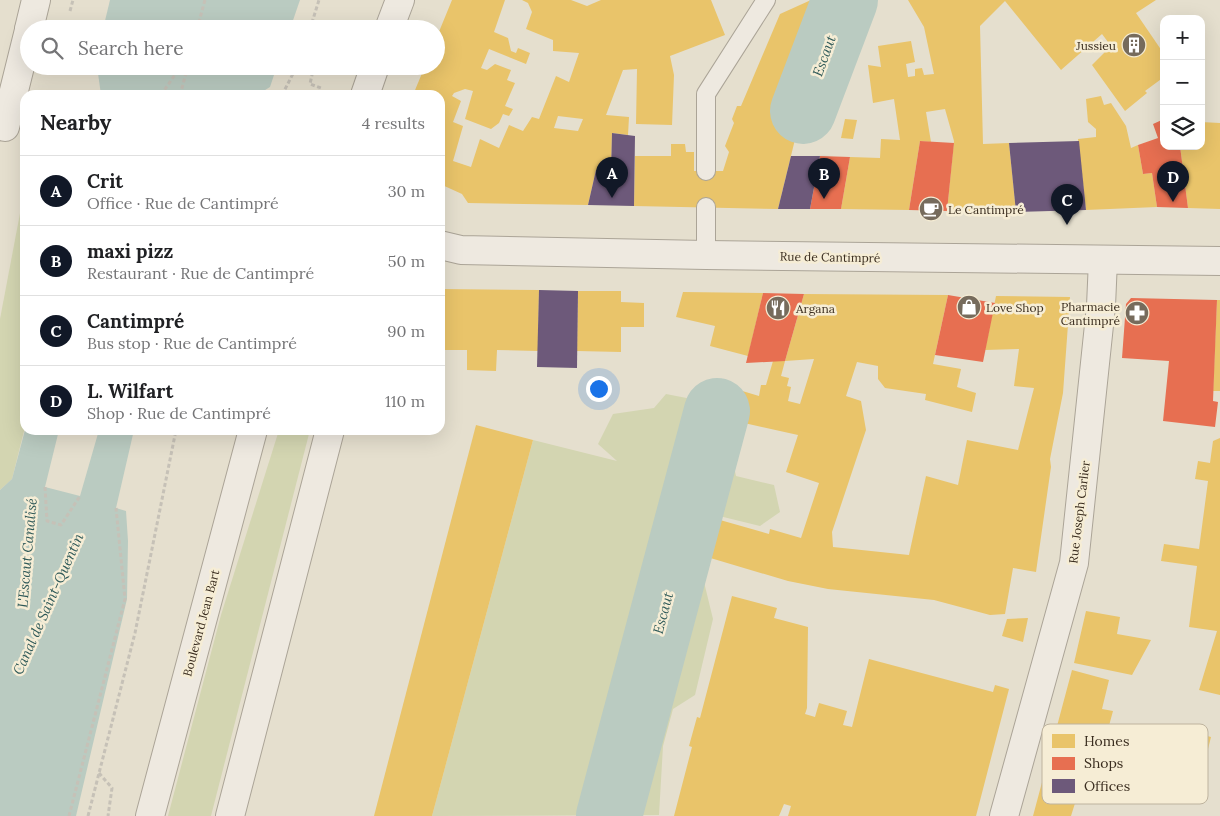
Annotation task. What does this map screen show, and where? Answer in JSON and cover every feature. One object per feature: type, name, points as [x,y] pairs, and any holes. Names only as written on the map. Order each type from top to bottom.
[{"type":"street","points":[[31,20],[36,0]]},
{"type":"street","points":[[392,20],[400,0]]},
{"type":"street","points":[[10,128],[20,75]]},
{"type":"street","points":[[367,90],[372,75]]},
{"type":"street","name":"Rue de Cantimpré","points":[[445,247],[462,250],[706,255],[1220,261]]},
{"type":"street","name":"Rue Joseph Carlier","points":[[1004,816],[1074,563],[1101,306],[1103,260]]},
{"type":"street","name":"Boulevard Jean Bart","points":[[150,816],[253,435]]},
{"type":"street","points":[[230,816],[329,435]]},
{"type":"lane","points":[[706,171],[706,94],[766,0]]},
{"type":"lane","points":[[706,207],[706,255]]},
{"type":"path","points":[[199,20],[205,0]]},
{"type":"path","points":[[312,20],[319,0]]},
{"type":"path","points":[[164,90],[175,75]]},
{"type":"path","points":[[181,90],[186,75]]},
{"type":"path","points":[[285,90],[292,75]]},
{"type":"path","points":[[312,75],[310,84],[321,88],[320,90]]},
{"type":"path","points":[[88,816],[135,633],[175,435]]},
{"type":"path","points":[[45,487],[47,522],[61,525],[80,496]]},
{"type":"path","points":[[69,816],[125,599],[116,508]]},
{"type":"path","points":[[99,774],[112,788],[108,816]]},
{"type":"green space","points":[[20,213],[20,435],[23,435],[12,479],[0,490],[0,319]]},
{"type":"green space","points":[[666,394],[702,401],[727,435],[736,476],[774,485],[780,512],[760,526],[703,512],[691,558],[703,578],[713,619],[695,695],[673,709],[663,746],[659,815],[432,816],[533,440],[617,461],[598,444],[613,414],[654,408]],"holes":[[[672,496],[678,498],[660,564],[652,575]]]},
{"type":"green space","points":[[277,435],[309,435],[211,816],[168,816],[221,615]]},
{"type":"water","points":[[110,0],[300,0],[293,20],[105,20]]},
{"type":"water","points":[[98,75],[274,75],[270,87],[265,90],[100,90]]},
{"type":"water","points":[[24,435],[58,435],[45,487],[80,496],[98,435],[133,435],[116,508],[126,511],[128,541],[127,599],[76,816],[0,816],[0,490],[12,479]]},
{"type":"building: Homes","points":[[452,0],[505,0],[494,32],[508,38],[511,51],[516,53],[518,48],[530,53],[526,64],[489,49],[481,68],[487,70],[495,64],[511,70],[507,80],[515,83],[505,106],[513,109],[509,116],[503,114],[499,123],[491,129],[465,119],[473,91],[465,89],[454,93],[452,96],[461,101],[453,122],[463,126],[453,161],[471,167],[480,139],[499,148],[509,125],[523,131],[532,117],[539,119],[556,76],[569,82],[579,53],[553,51],[553,40],[526,29],[532,12],[528,3],[522,0],[571,0],[587,6],[601,0],[711,0],[725,35],[670,56],[674,75],[672,125],[636,124],[637,69],[623,70],[606,115],[629,117],[628,135],[612,133],[611,171],[596,170],[588,205],[468,203],[462,194],[445,186],[445,90],[415,90],[421,75],[445,75],[444,20]],"holes":[[[558,116],[583,119],[578,131],[554,128]]]},
{"type":"building: Homes","points":[[811,0],[835,0],[777,110],[819,112],[817,120],[800,119],[778,209],[634,206],[635,156],[671,156],[671,144],[685,144],[686,152],[694,152],[694,171],[723,171],[729,152],[725,146],[734,123],[732,119],[737,106],[741,106],[780,14]]},
{"type":"building: Homes","points":[[908,0],[1156,0],[1136,13],[1160,48],[1160,80],[1145,91],[1147,93],[1125,111],[1092,65],[1111,46],[1102,34],[1061,70],[1005,1],[980,26],[983,144],[1009,143],[1016,212],[947,211],[954,141],[945,109],[926,112],[931,142],[920,141],[909,210],[841,209],[850,157],[880,158],[881,139],[900,140],[894,99],[873,103],[868,65],[881,67],[878,46],[911,41],[915,62],[906,64],[908,77],[915,76],[915,69],[922,68],[924,75],[934,74],[924,27]]},
{"type":"building: Homes","points":[[1101,96],[1104,105],[1111,103],[1126,126],[1131,148],[1138,145],[1143,174],[1152,173],[1157,207],[1086,210],[1078,139],[1096,137],[1096,129],[1088,122],[1086,99]]},
{"type":"building: Homes","points":[[845,119],[857,120],[853,139],[841,138]]},
{"type":"building: Homes","points":[[1205,122],[1220,123],[1220,209],[1188,208],[1181,150],[1205,150]]},
{"type":"building: Homes","points":[[445,289],[539,290],[538,351],[497,350],[496,371],[467,370],[467,350],[445,350]]},
{"type":"building: Homes","points":[[578,291],[621,291],[621,302],[644,303],[644,327],[621,327],[621,352],[577,351]]},
{"type":"building: Homes","points":[[683,292],[763,293],[748,356],[710,346],[715,326],[676,317]]},
{"type":"building: Homes","points":[[804,294],[948,295],[933,364],[961,369],[957,387],[976,393],[972,412],[925,400],[926,394],[885,388],[878,379],[878,366],[857,362],[846,396],[861,401],[866,430],[832,532],[833,547],[909,555],[926,476],[958,485],[967,440],[1018,450],[1034,388],[1014,386],[1019,349],[985,350],[996,296],[1070,297],[1063,393],[1050,459],[1051,467],[1036,572],[1013,568],[1005,614],[990,615],[934,600],[828,589],[788,581],[697,554],[706,516],[769,534],[770,529],[801,538],[819,483],[786,472],[798,435],[731,420],[739,390],[759,396],[761,385],[766,385],[773,361],[785,361]],"holes":[[[814,359],[800,404],[788,401],[791,387],[787,386],[789,378],[781,376],[785,361]]]},
{"type":"building: Homes","points":[[1217,300],[1220,300],[1220,391],[1213,391]]},
{"type":"building: Homes","points":[[476,425],[533,440],[432,816],[374,816]]},
{"type":"building: Homes","points":[[1220,438],[1220,695],[1199,690],[1217,631],[1189,627],[1197,566],[1161,561],[1164,544],[1199,549],[1208,481],[1195,479],[1198,461],[1210,463],[1213,441]]},
{"type":"building: Homes","points":[[732,596],[777,608],[774,618],[808,627],[807,708],[805,714],[815,717],[819,703],[847,711],[843,725],[852,727],[869,659],[993,692],[995,685],[1009,689],[976,816],[788,816],[791,806],[784,804],[779,816],[674,816],[692,747],[689,746],[697,717],[700,718]]},
{"type":"building: Homes","points":[[1086,611],[1120,617],[1117,634],[1151,640],[1132,675],[1074,663]]},
{"type":"building: Homes","points":[[1028,618],[1023,642],[1002,636],[1007,619]]},
{"type":"building: Homes","points":[[1072,670],[1109,680],[1102,709],[1113,711],[1109,724],[1058,724]]},
{"type":"building: Homes","points":[[1208,736],[1211,737],[1208,749]]},
{"type":"building: Homes","points":[[1042,782],[1042,804],[1075,804],[1071,816],[1033,816]]},
{"type":"building: Shops","points":[[1160,121],[1160,150],[1181,150],[1188,208],[1157,207],[1152,173],[1143,174],[1138,145],[1158,138],[1153,124]]},
{"type":"building: Shops","points":[[920,141],[954,143],[947,211],[909,210]]},
{"type":"building: Shops","points":[[820,156],[850,157],[841,209],[810,209]]},
{"type":"building: Shops","points":[[763,293],[804,294],[785,361],[746,363]]},
{"type":"building: Shops","points":[[948,295],[995,303],[983,362],[935,355]]},
{"type":"building: Shops","points":[[1131,298],[1217,300],[1213,401],[1218,402],[1215,427],[1163,421],[1169,361],[1122,358],[1126,304]]},
{"type":"building: Offices","points":[[612,133],[635,136],[634,206],[588,205],[596,170],[611,171]]},
{"type":"building: Offices","points":[[1079,141],[1086,210],[1016,212],[1009,143]]},
{"type":"building: Offices","points":[[791,156],[820,156],[810,209],[778,209]]},
{"type":"building: Offices","points":[[539,290],[578,291],[577,368],[537,367]]},
{"type":"waterway","name":"Escaut","points":[[803,111],[845,0]]},
{"type":"waterway","name":"Escaut","points":[[609,816],[717,411]]},
{"type":"place","name":"Jussieu","points":[[1134,45]]},
{"type":"place","name":"Crit","points":[[612,198]]},
{"type":"place","name":"maxi pizz","points":[[824,199]]},
{"type":"place","name":"L. Wilfart","points":[[1173,202]]},
{"type":"place","name":"Le Cantimpré","points":[[931,209]]},
{"type":"place","name":"Cantimpré","points":[[1067,225]]},
{"type":"place","name":"Love Shop","points":[[969,307]]},
{"type":"place","name":"Argana","points":[[778,308]]},
{"type":"place","name":"Pharmacie Cantimpré","points":[[1137,313]]},
{"type":"water label","name":"L'Escaut Canalisé","points":[[27,553]]},
{"type":"water label","name":"Canal de Saint-Quentin","points":[[48,604]]}]
